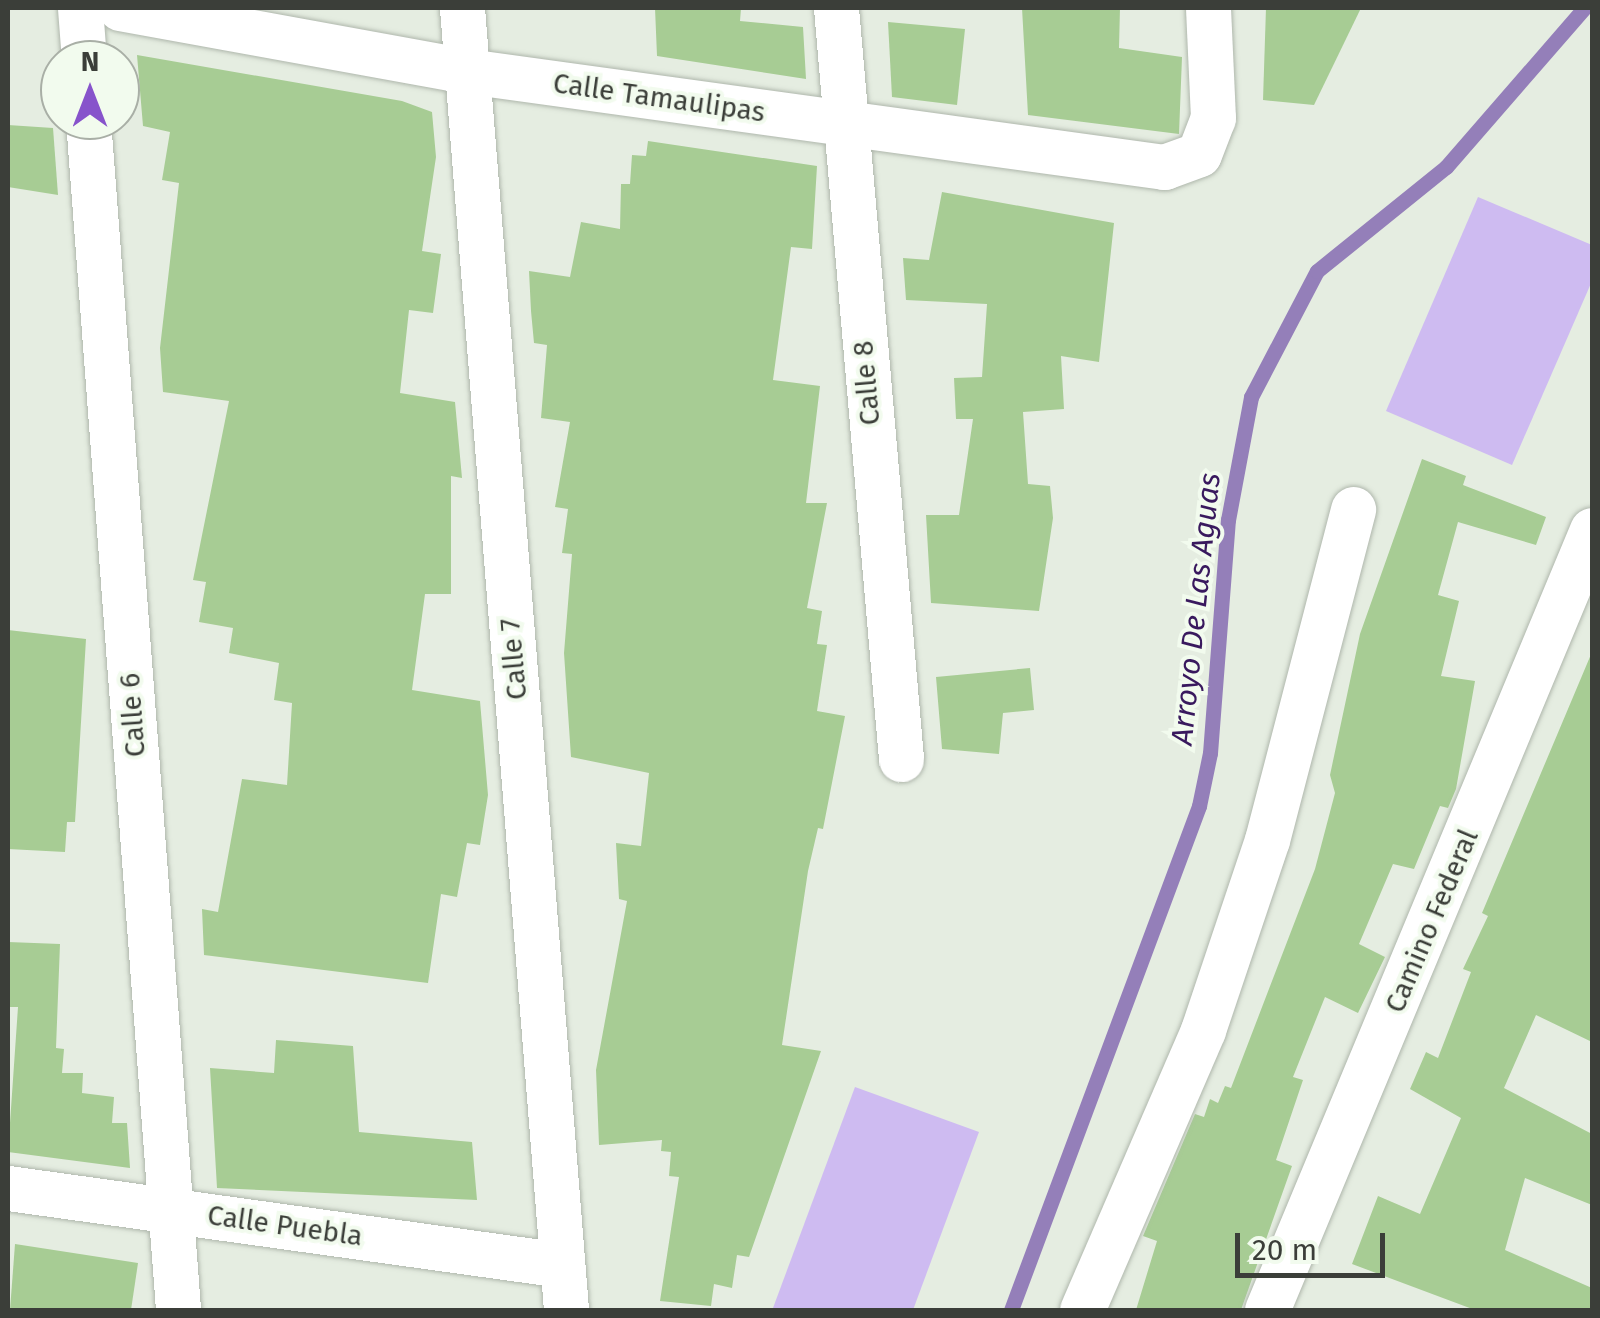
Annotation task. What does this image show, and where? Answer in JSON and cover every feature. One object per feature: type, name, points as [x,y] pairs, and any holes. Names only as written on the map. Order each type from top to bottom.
[{"type":"street","points":[[80,8],[82,40]]},
{"type":"street","name":"Calle Tamaulipas","points":[[120,8],[467,70],[1164,167],[1199,154],[1213,118],[1208,8]]},
{"type":"street","name":"Calle 7","points":[[462,8],[566,1310]]},
{"type":"street","name":"Calle 8","points":[[836,8],[901,759]]},
{"type":"street","name":"Calle 6","points":[[90,140],[178,1310]]},
{"type":"street","points":[[1082,1310],[1209,1013],[1267,840],[1352,508]]},
{"type":"street","name":"Camino Federal","points":[[1267,1310],[1592,530]]},
{"type":"street","name":"Calle Puebla","points":[[8,1188],[562,1265]]},
{"type":"shaded area","points":[[1478,197],[1592,245],[1592,281],[1512,465],[1386,411]]},
{"type":"shaded area","points":[[855,1087],[979,1132],[913,1310],[773,1308]]},
{"type":"building","points":[[655,8],[741,8],[740,21],[803,27],[806,79],[657,56]]},
{"type":"building","points":[[1022,8],[1120,8],[1119,48],[1182,57],[1179,134],[1028,115]]},
{"type":"building","points":[[1266,8],[1361,8],[1314,105],[1263,100]]},
{"type":"building","points":[[888,22],[965,29],[957,105],[892,97]]},
{"type":"building","points":[[140,56],[402,101],[432,112],[436,157],[422,251],[441,254],[433,313],[409,310],[400,393],[455,402],[462,478],[451,476],[451,594],[425,594],[412,690],[480,701],[488,795],[480,845],[467,843],[457,897],[441,894],[428,983],[204,955],[202,909],[218,912],[242,779],[287,785],[292,703],[274,700],[279,663],[229,653],[233,628],[199,622],[206,582],[193,580],[229,401],[163,392],[160,348],[179,183],[162,180],[170,132],[143,126]]},
{"type":"building","points":[[8,125],[40,127],[40,140],[54,140],[58,195],[8,187]]},
{"type":"building","points":[[648,141],[817,166],[812,249],[791,247],[773,380],[820,386],[806,503],[827,503],[807,608],[822,611],[817,644],[827,645],[817,711],[845,716],[823,829],[818,828],[808,871],[782,1045],[821,1051],[749,1257],[737,1255],[732,1288],[714,1284],[711,1306],[660,1301],[679,1177],[669,1176],[671,1152],[661,1151],[662,1140],[599,1145],[596,1070],[627,901],[619,899],[616,843],[641,846],[649,773],[571,757],[564,653],[572,554],[562,553],[568,509],[555,507],[570,422],[541,418],[547,345],[534,343],[531,311],[529,271],[570,277],[581,222],[620,229],[621,184],[630,184],[632,155],[646,156]]},
{"type":"building","points":[[942,192],[1114,223],[1099,362],[1061,356],[1064,409],[1023,412],[1028,484],[1050,486],[1053,518],[1039,611],[931,603],[926,515],[959,515],[973,419],[956,419],[954,378],[982,377],[987,304],[906,300],[903,258],[929,260]]},
{"type":"building","points":[[1422,459],[1466,476],[1463,485],[1546,517],[1536,545],[1458,522],[1438,595],[1459,601],[1441,676],[1475,681],[1456,789],[1448,808],[1440,806],[1414,869],[1393,864],[1359,944],[1385,957],[1358,1013],[1325,997],[1293,1077],[1303,1080],[1276,1160],[1292,1166],[1241,1310],[1136,1310],[1157,1241],[1143,1236],[1195,1114],[1204,1117],[1210,1099],[1218,1103],[1225,1086],[1231,1088],[1315,869],[1335,793],[1330,775],[1360,634]]},
{"type":"building","points":[[8,630],[86,639],[75,822],[67,822],[65,852],[8,849]]},
{"type":"building","points":[[1592,652],[1592,1042],[1536,1015],[1504,1088],[1592,1134],[1592,1205],[1525,1178],[1505,1250],[1592,1288],[1592,1310],[1475,1310],[1352,1264],[1378,1196],[1420,1214],[1461,1118],[1410,1089],[1426,1052],[1438,1058],[1471,972],[1463,969],[1488,916],[1482,913]]},
{"type":"building","points":[[1030,668],[1034,710],[1003,713],[999,754],[942,749],[936,677]]},
{"type":"building","points":[[8,942],[60,944],[56,1048],[64,1049],[62,1073],[83,1073],[82,1093],[114,1097],[112,1123],[127,1123],[130,1168],[8,1152],[18,1007],[8,1007]]},
{"type":"building","points":[[276,1040],[353,1046],[359,1132],[472,1142],[477,1200],[217,1188],[210,1068],[274,1073]]},
{"type":"building","points":[[15,1244],[138,1263],[131,1310],[10,1310]]},
{"type":"waterway","name":"Arroyo De Las Aguas","points":[[1011,1310],[1199,806],[1210,753],[1228,520],[1251,397],[1317,271],[1446,167],[1584,8]]}]
